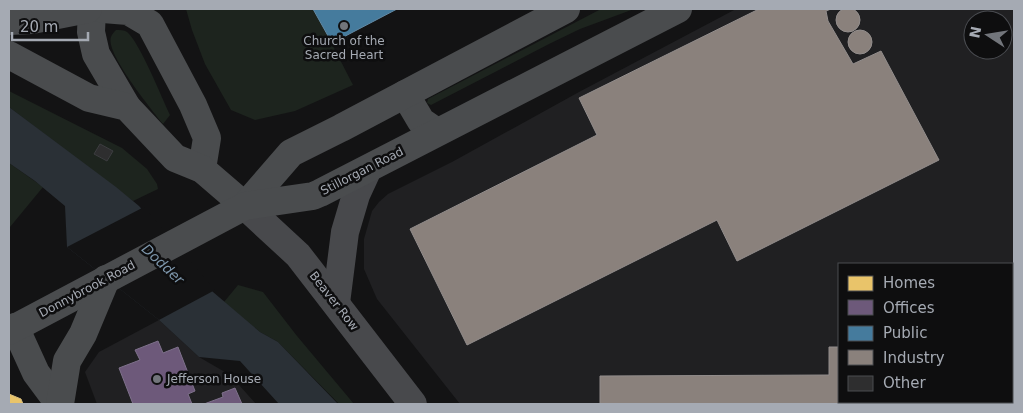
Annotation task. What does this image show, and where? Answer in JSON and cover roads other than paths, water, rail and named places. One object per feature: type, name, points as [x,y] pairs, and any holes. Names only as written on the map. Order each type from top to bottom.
[{"type":"main road","points":[[9,21],[32,20],[88,9]]},
{"type":"main road","points":[[92,9],[91,32],[96,54],[127,107],[175,158],[202,169],[245,206],[291,153],[342,128],[566,9]]},
{"type":"main road","points":[[103,9],[128,11],[149,16],[193,105],[207,138],[202,169]]},
{"type":"main road","name":"Stillorgan Road","points":[[245,206],[313,196],[678,9]]},
{"type":"main road","points":[[9,55],[89,98],[127,107]]},
{"type":"main road","points":[[405,94],[421,121],[437,132]]},
{"type":"main road","name":"Donnybrook Road","points":[[12,329],[245,206]]},
{"type":"main road","points":[[59,404],[67,361],[83,334],[106,279]]},
{"type":"main road","points":[[12,329],[36,373],[59,404]]},
{"type":"street","points":[[336,303],[346,232],[356,195],[368,169]]},
{"type":"street","name":"Beaver Row","points":[[245,206],[298,255],[414,404]]},
{"type":"water","name":"Dodder","points":[[9,107],[139,206],[213,292],[260,332],[278,342],[338,404],[279,404],[240,361],[199,357],[159,320],[67,247],[65,206],[35,181],[9,163]]},
{"type":"place","name":"Church of the Sacred Heart","points":[[344,26]]},
{"type":"place","name":"Jefferson House","points":[[157,379]]}]
